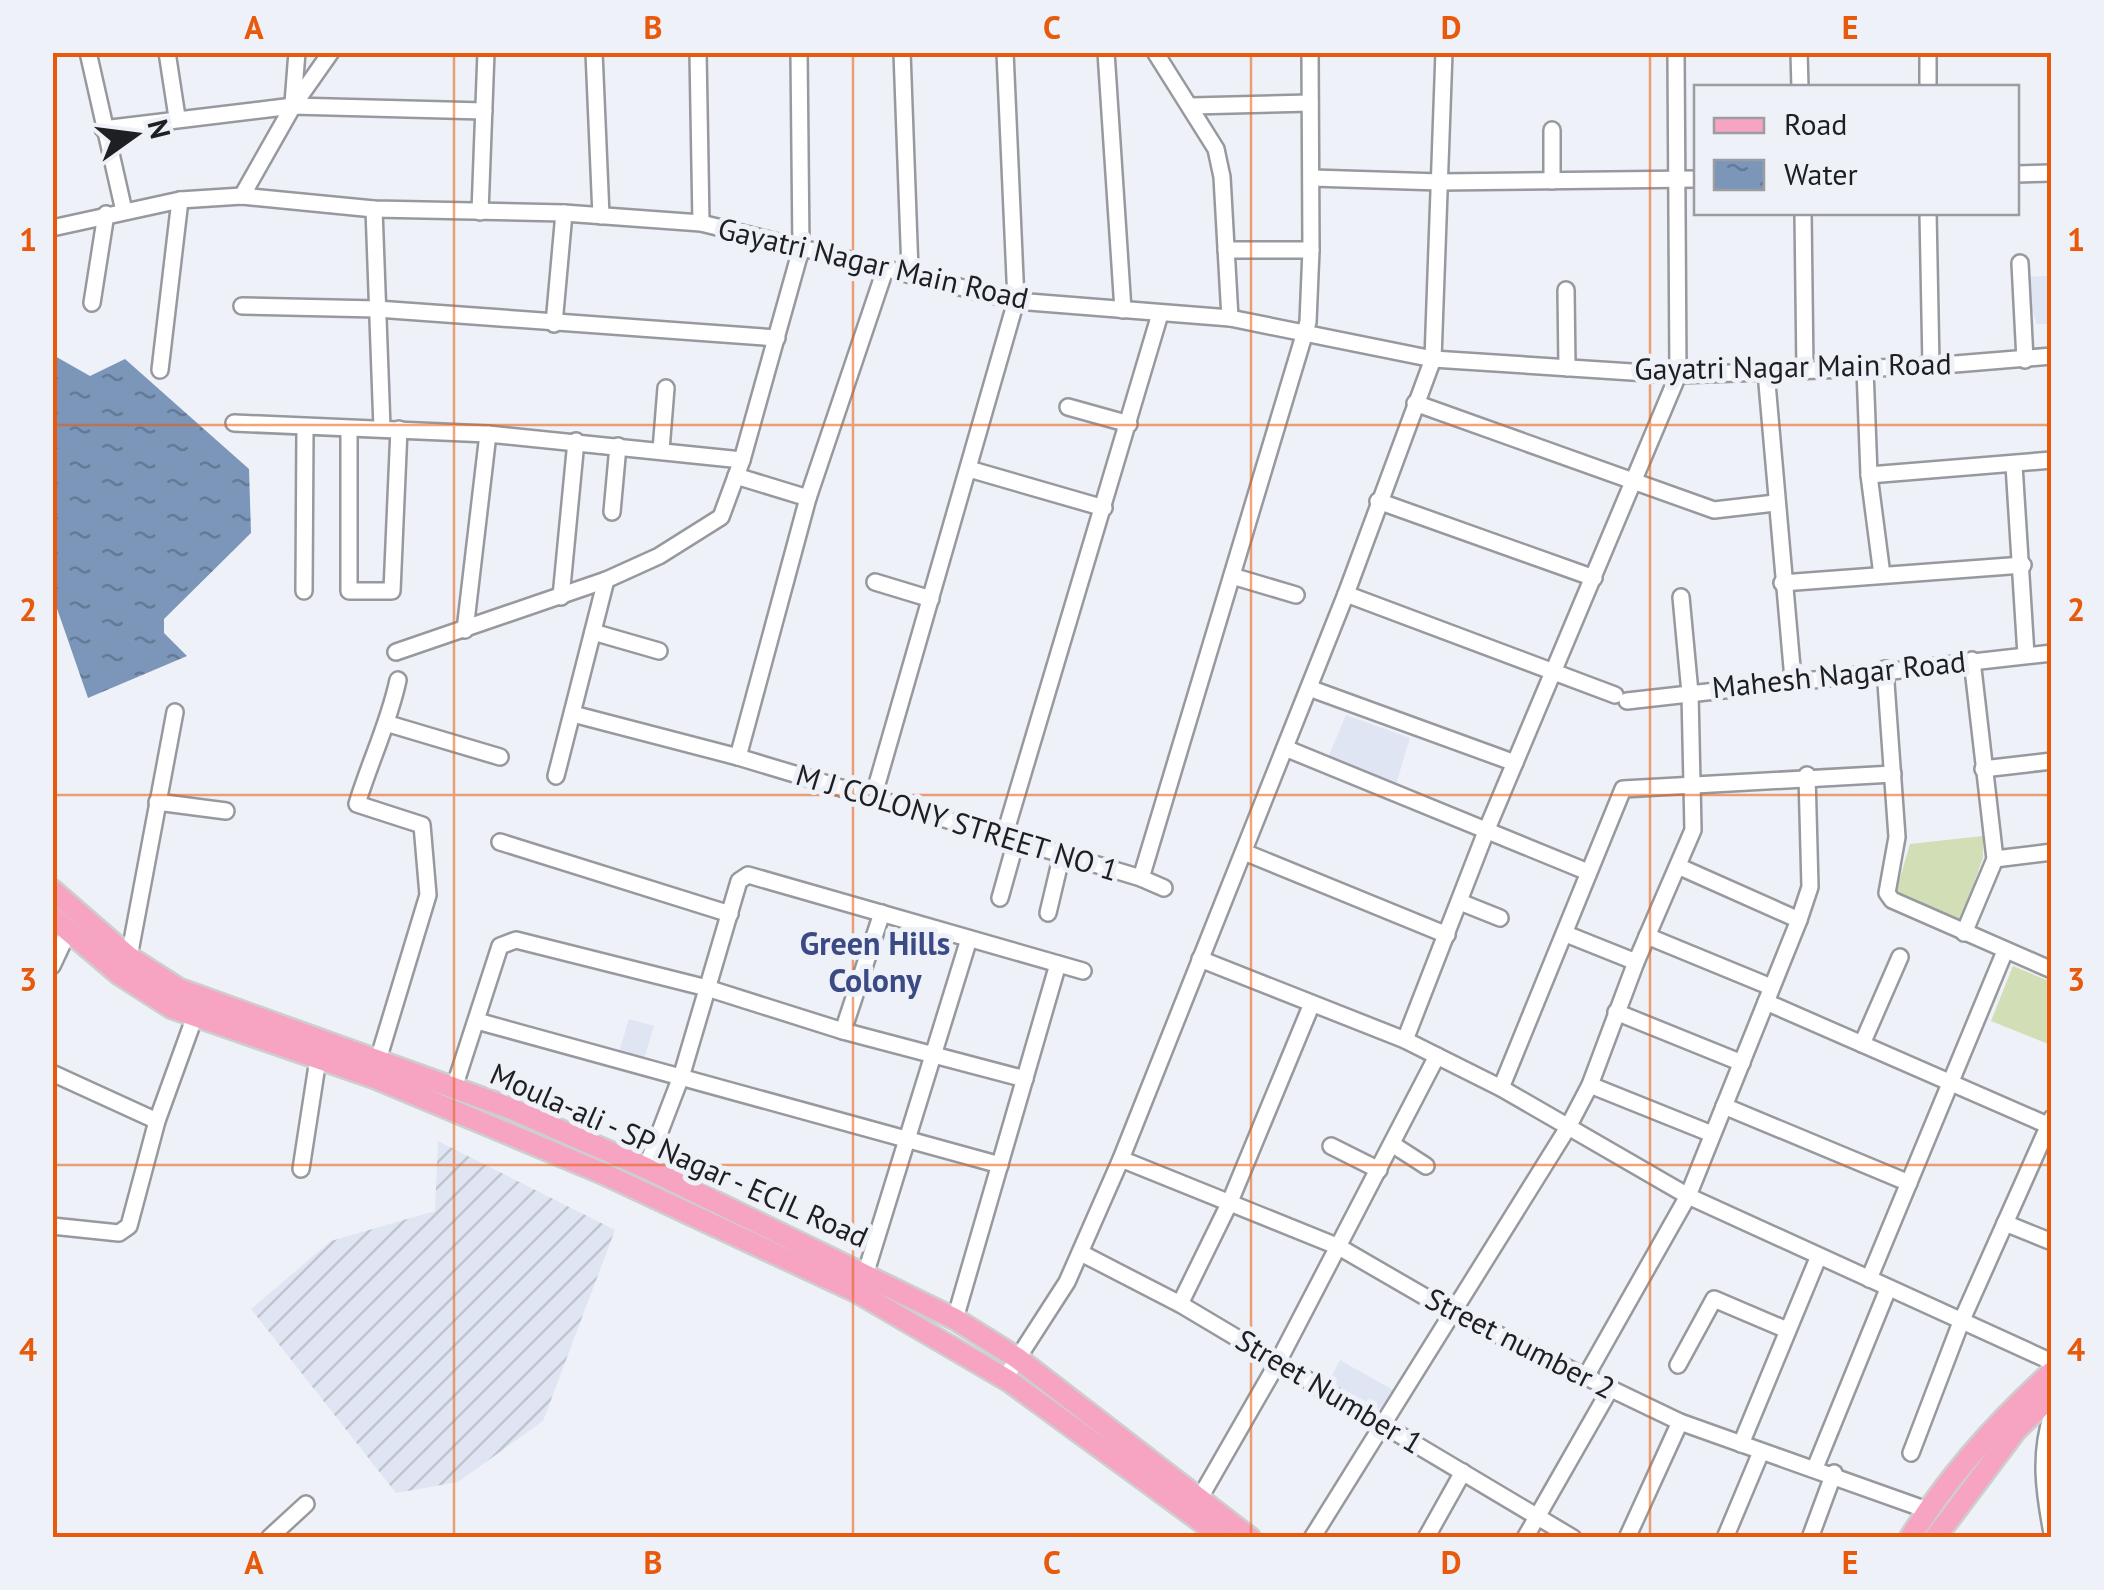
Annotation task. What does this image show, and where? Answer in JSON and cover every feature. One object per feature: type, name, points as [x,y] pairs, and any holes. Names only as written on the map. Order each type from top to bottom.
[{"type":"main road","name":"Moula-ali - SP Nagar - ECIL Road","points":[[52,890],[129,957],[179,989],[454,1088],[646,1168],[866,1272],[956,1320],[1017,1358],[1201,1496],[1250,1538]]},
{"type":"main road","name":"Moula-ali - SP Nagar - ECIL Road","points":[[60,924],[154,998],[602,1172],[857,1292],[1005,1378],[1224,1538]]},
{"type":"main road","points":[[1910,1538],[1927,1510],[2021,1400],[2052,1372]]},
{"type":"main road","points":[[1935,1538],[2016,1430],[2052,1395]]},
{"type":"street","points":[[88,52],[124,211]]},
{"type":"street","points":[[168,52],[177,116]]},
{"type":"street","points":[[292,106],[296,52]]},
{"type":"street","points":[[242,196],[292,106],[330,52]]},
{"type":"street","points":[[480,212],[486,52]]},
{"type":"street","points":[[594,52],[602,216]]},
{"type":"street","points":[[698,52],[701,224]]},
{"type":"street","points":[[396,652],[606,580],[659,556],[721,517],[742,460],[800,249],[799,53],[817,52]]},
{"type":"street","points":[[902,52],[910,271]]},
{"type":"street","points":[[873,798],[1016,301],[1005,52]]},
{"type":"street","points":[[1106,52],[1123,310]]},
{"type":"street","points":[[1154,52],[1192,106],[1220,163],[1230,318]]},
{"type":"street","name":"M J COLONY STREET NO 1","points":[[573,714],[738,757],[1141,878],[1305,334],[1312,178],[1310,52]]},
{"type":"street","points":[[1005,1378],[1048,1316],[1081,1253],[1121,1159],[1346,594],[1433,358],[1444,52]]},
{"type":"street","points":[[1405,1040],[1487,829],[1678,376],[1676,52]]},
{"type":"street","points":[[1799,52],[1800,85]]},
{"type":"street","points":[[1928,52],[1928,85]]},
{"type":"street","points":[[1192,106],[1310,103]]},
{"type":"street","points":[[103,128],[177,116],[292,106],[484,111]]},
{"type":"street","points":[[1552,130],[1552,181]]},
{"type":"street","points":[[2019,174],[2052,173]]},
{"type":"street","points":[[1312,178],[1440,182],[1694,179]]},
{"type":"street","name":"Gayatri Nagar Main Road","points":[[52,228],[180,200],[242,196],[374,209],[564,213],[701,224],[910,271],[1016,301],[1230,318],[1433,358],[1678,376],[1930,366],[2052,356]]},
{"type":"street","points":[[160,370],[180,200]]},
{"type":"street","points":[[349,430],[350,591],[392,592],[390,429],[377,309],[374,209]]},
{"type":"street","points":[[554,324],[564,213]]},
{"type":"street","points":[[92,303],[106,214]]},
{"type":"street","points":[[1804,215],[1805,371]]},
{"type":"street","points":[[1928,215],[1930,366]]},
{"type":"street","points":[[1226,250],[1310,250]]},
{"type":"street","points":[[2020,262],[2025,360]]},
{"type":"street","points":[[738,757],[808,498],[886,266]]},
{"type":"street","points":[[1566,290],[1567,368]]},
{"type":"street","points":[[242,306],[377,309],[777,338]]},
{"type":"street","points":[[1000,898],[1010,839],[1160,314]]},
{"type":"street","points":[[1864,369],[1869,474],[1882,575]]},
{"type":"street","points":[[1766,372],[1792,678]]},
{"type":"street","points":[[661,450],[666,388]]},
{"type":"street","points":[[1416,403],[1714,510],[1775,503]]},
{"type":"street","points":[[1068,407],[1128,424]]},
{"type":"street","points":[[234,423],[488,434],[742,460]]},
{"type":"street","points":[[304,591],[305,428]]},
{"type":"street","points":[[465,630],[488,434]]},
{"type":"street","points":[[561,597],[576,441]]},
{"type":"street","points":[[612,512],[618,446]]},
{"type":"street","points":[[1869,474],[2052,460]]},
{"type":"street","points":[[2014,465],[2026,655]]},
{"type":"street","points":[[969,468],[1104,508]]},
{"type":"street","points":[[736,476],[808,498]]},
{"type":"street","points":[[1378,501],[1594,578]]},
{"type":"street","points":[[1782,583],[2023,565]]},
{"type":"street","points":[[1232,576],[1296,595]]},
{"type":"street","points":[[556,776],[606,580]]},
{"type":"street","points":[[875,582],[931,600]]},
{"type":"street","name":"Mahesh Nagar Road","points":[[1346,594],[1557,670],[1621,698],[2052,653]]},
{"type":"street","points":[[1312,1538],[1386,1426],[1566,1129],[1590,1084],[1636,962],[1680,868],[1693,830],[1693,785],[1690,692],[1680,597]]},
{"type":"street","points":[[593,632],[659,651]]},
{"type":"street","points":[[1964,933],[1995,859],[1972,660]]},
{"type":"street","points":[[1885,669],[1896,837],[1887,893],[1892,900],[2052,970]]},
{"type":"street","points":[[378,1060],[428,895],[422,825],[357,804],[377,741],[390,724],[398,680]]},
{"type":"street","points":[[1309,688],[1515,763]]},
{"type":"street","points":[[129,957],[176,712]]},
{"type":"street","points":[[390,724],[500,757]]},
{"type":"street","points":[[1286,748],[1588,872]]},
{"type":"street","points":[[1982,769],[2052,760]]},
{"type":"street","points":[[1501,1088],[1619,794],[1628,787],[1894,774]]},
{"type":"street","points":[[1584,1378],[1688,1196],[1799,920],[1810,887],[1807,776]]},
{"type":"street","points":[[156,802],[226,810]]},
{"type":"street","points":[[500,842],[730,914]]},
{"type":"street","points":[[1244,852],[1447,935]]},
{"type":"street","points":[[1995,859],[2052,852]]},
{"type":"street","points":[[1048,913],[1062,854]]},
{"type":"street","points":[[1680,868],[1799,920]]},
{"type":"street","points":[[646,1168],[682,1074],[739,881],[753,874],[1083,971]]},
{"type":"street","points":[[1141,878],[1164,888]]},
{"type":"street","points":[[1460,902],[1500,918]]},
{"type":"street","points":[[843,1031],[882,913]]},
{"type":"street","points":[[52,966],[60,924]]},
{"type":"street","points":[[1566,934],[1636,962]]},
{"type":"street","points":[[1647,936],[1862,1044],[2050,1124],[1960,1322],[1911,1454]]},
{"type":"street","points":[[866,1272],[969,938]]},
{"type":"street","points":[[454,1088],[500,946],[516,940],[708,988],[843,1031],[1025,1079]]},
{"type":"street","points":[[1869,1280],[2005,951]]},
{"type":"street","points":[[1862,1044],[1900,957]]},
{"type":"street","points":[[1200,959],[1310,1006],[1405,1040],[1501,1088],[1688,1196],[2052,1362]]},
{"type":"street","points":[[956,1320],[1058,964]]},
{"type":"street","points":[[1180,1304],[1229,1204],[1310,1006]]},
{"type":"street","points":[[1616,1012],[1742,1063]]},
{"type":"street","points":[[52,1226],[126,1231],[157,1120],[195,1016]]},
{"type":"street","points":[[477,1020],[682,1074],[1000,1166]]},
{"type":"street","points":[[1201,1496],[1278,1362],[1437,1056]]},
{"type":"street","points":[[301,1170],[318,1059]]},
{"type":"street","points":[[52,1073],[157,1120]]},
{"type":"street","points":[[1590,1084],[1712,1134]]},
{"type":"street","points":[[1724,1106],[1909,1183]]},
{"type":"street","points":[[1392,1144],[1426,1166]]},
{"type":"street","points":[[1331,1146],[1378,1170]]},
{"type":"street","name":"Street number 2","points":[[1121,1159],[1339,1247],[1453,1313],[1680,1422],[1927,1510]]},
{"type":"street","points":[[2005,1223],[2052,1242]]},
{"type":"street","name":"Street Number 1","points":[[1081,1253],[1180,1304],[1573,1538]]},
{"type":"street","points":[[1741,1444],[1818,1258]]},
{"type":"street","points":[[1814,1468],[1888,1289]]},
{"type":"street","points":[[1678,1364],[1714,1299],[1787,1330]]},
{"type":"street","points":[[1525,1538],[1609,1391]]},
{"type":"street","points":[[2052,1414],[2042,1484],[2052,1532]]},
{"type":"street","points":[[1627,1538],[1680,1422]]},
{"type":"street","points":[[1725,1538],[1761,1452]]},
{"type":"street","points":[[1426,1538],[1463,1472]]},
{"type":"street","points":[[1810,1538],[1834,1474]]},
{"type":"street","points":[[269,1538],[306,1504]]},
{"type":"shaded area","points":[[2051,276],[2051,324],[2037,324],[2020,277]]},
{"type":"shaded area","points":[[1346,715],[1410,738],[1396,784],[1328,758]]},
{"type":"shaded area","points":[[629,1019],[654,1026],[644,1059],[619,1052]]},
{"type":"shaded area","points":[[438,1141],[615,1230],[543,1421],[458,1482],[396,1493],[251,1309],[331,1241],[435,1211]]},
{"type":"shaded area","points":[[1340,1360],[1393,1390],[1381,1410],[1329,1381]]},
{"type":"green space","points":[[1983,836],[1983,858],[1960,923],[1895,895],[1910,844]]},
{"type":"green space","points":[[2013,966],[2051,982],[2051,1045],[1991,1021]]},
{"type":"water","points":[[53,355],[90,376],[125,359],[249,469],[251,533],[164,619],[164,633],[187,656],[88,698],[53,597]]},
{"type":"district","name":"Green Hills Colony","points":[[875,962]]}]
